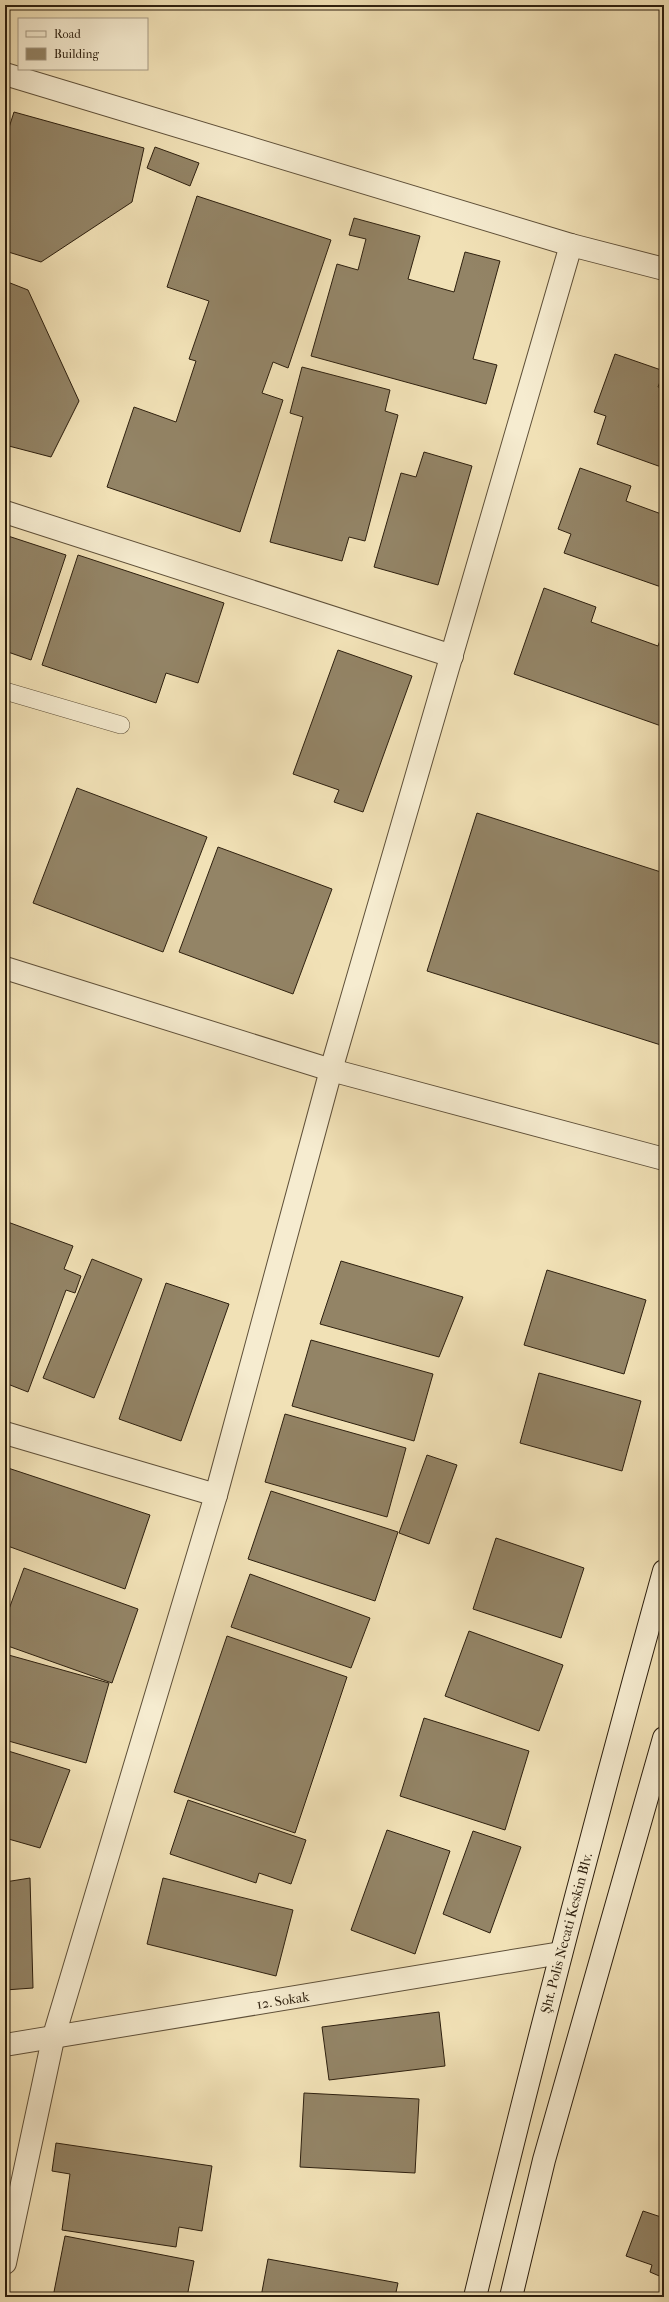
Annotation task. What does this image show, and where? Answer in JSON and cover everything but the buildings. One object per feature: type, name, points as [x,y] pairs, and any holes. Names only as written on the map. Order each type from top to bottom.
[{"type":"street","points":[[5,74],[571,245],[664,269]]},
{"type":"street","points":[[5,2263],[53,2039],[216,1495],[331,1070],[571,245]]},
{"type":"street","points":[[5,512],[452,656]]},
{"type":"street","points":[[5,968],[331,1070],[664,1159]]},
{"type":"street","points":[[5,1433],[216,1495]]},
{"type":"street","name":"Şht. Polis Necati Keskin Blv.","points":[[475,2297],[548,1998],[561,1954],[599,1803],[664,1571]]},
{"type":"street","points":[[511,2297],[544,2160],[664,1738]]},
{"type":"street","name":"12. Sokak","points":[[5,2045],[53,2039],[561,1954]]},
{"type":"lane","points":[[5,691],[121,725]]}]
